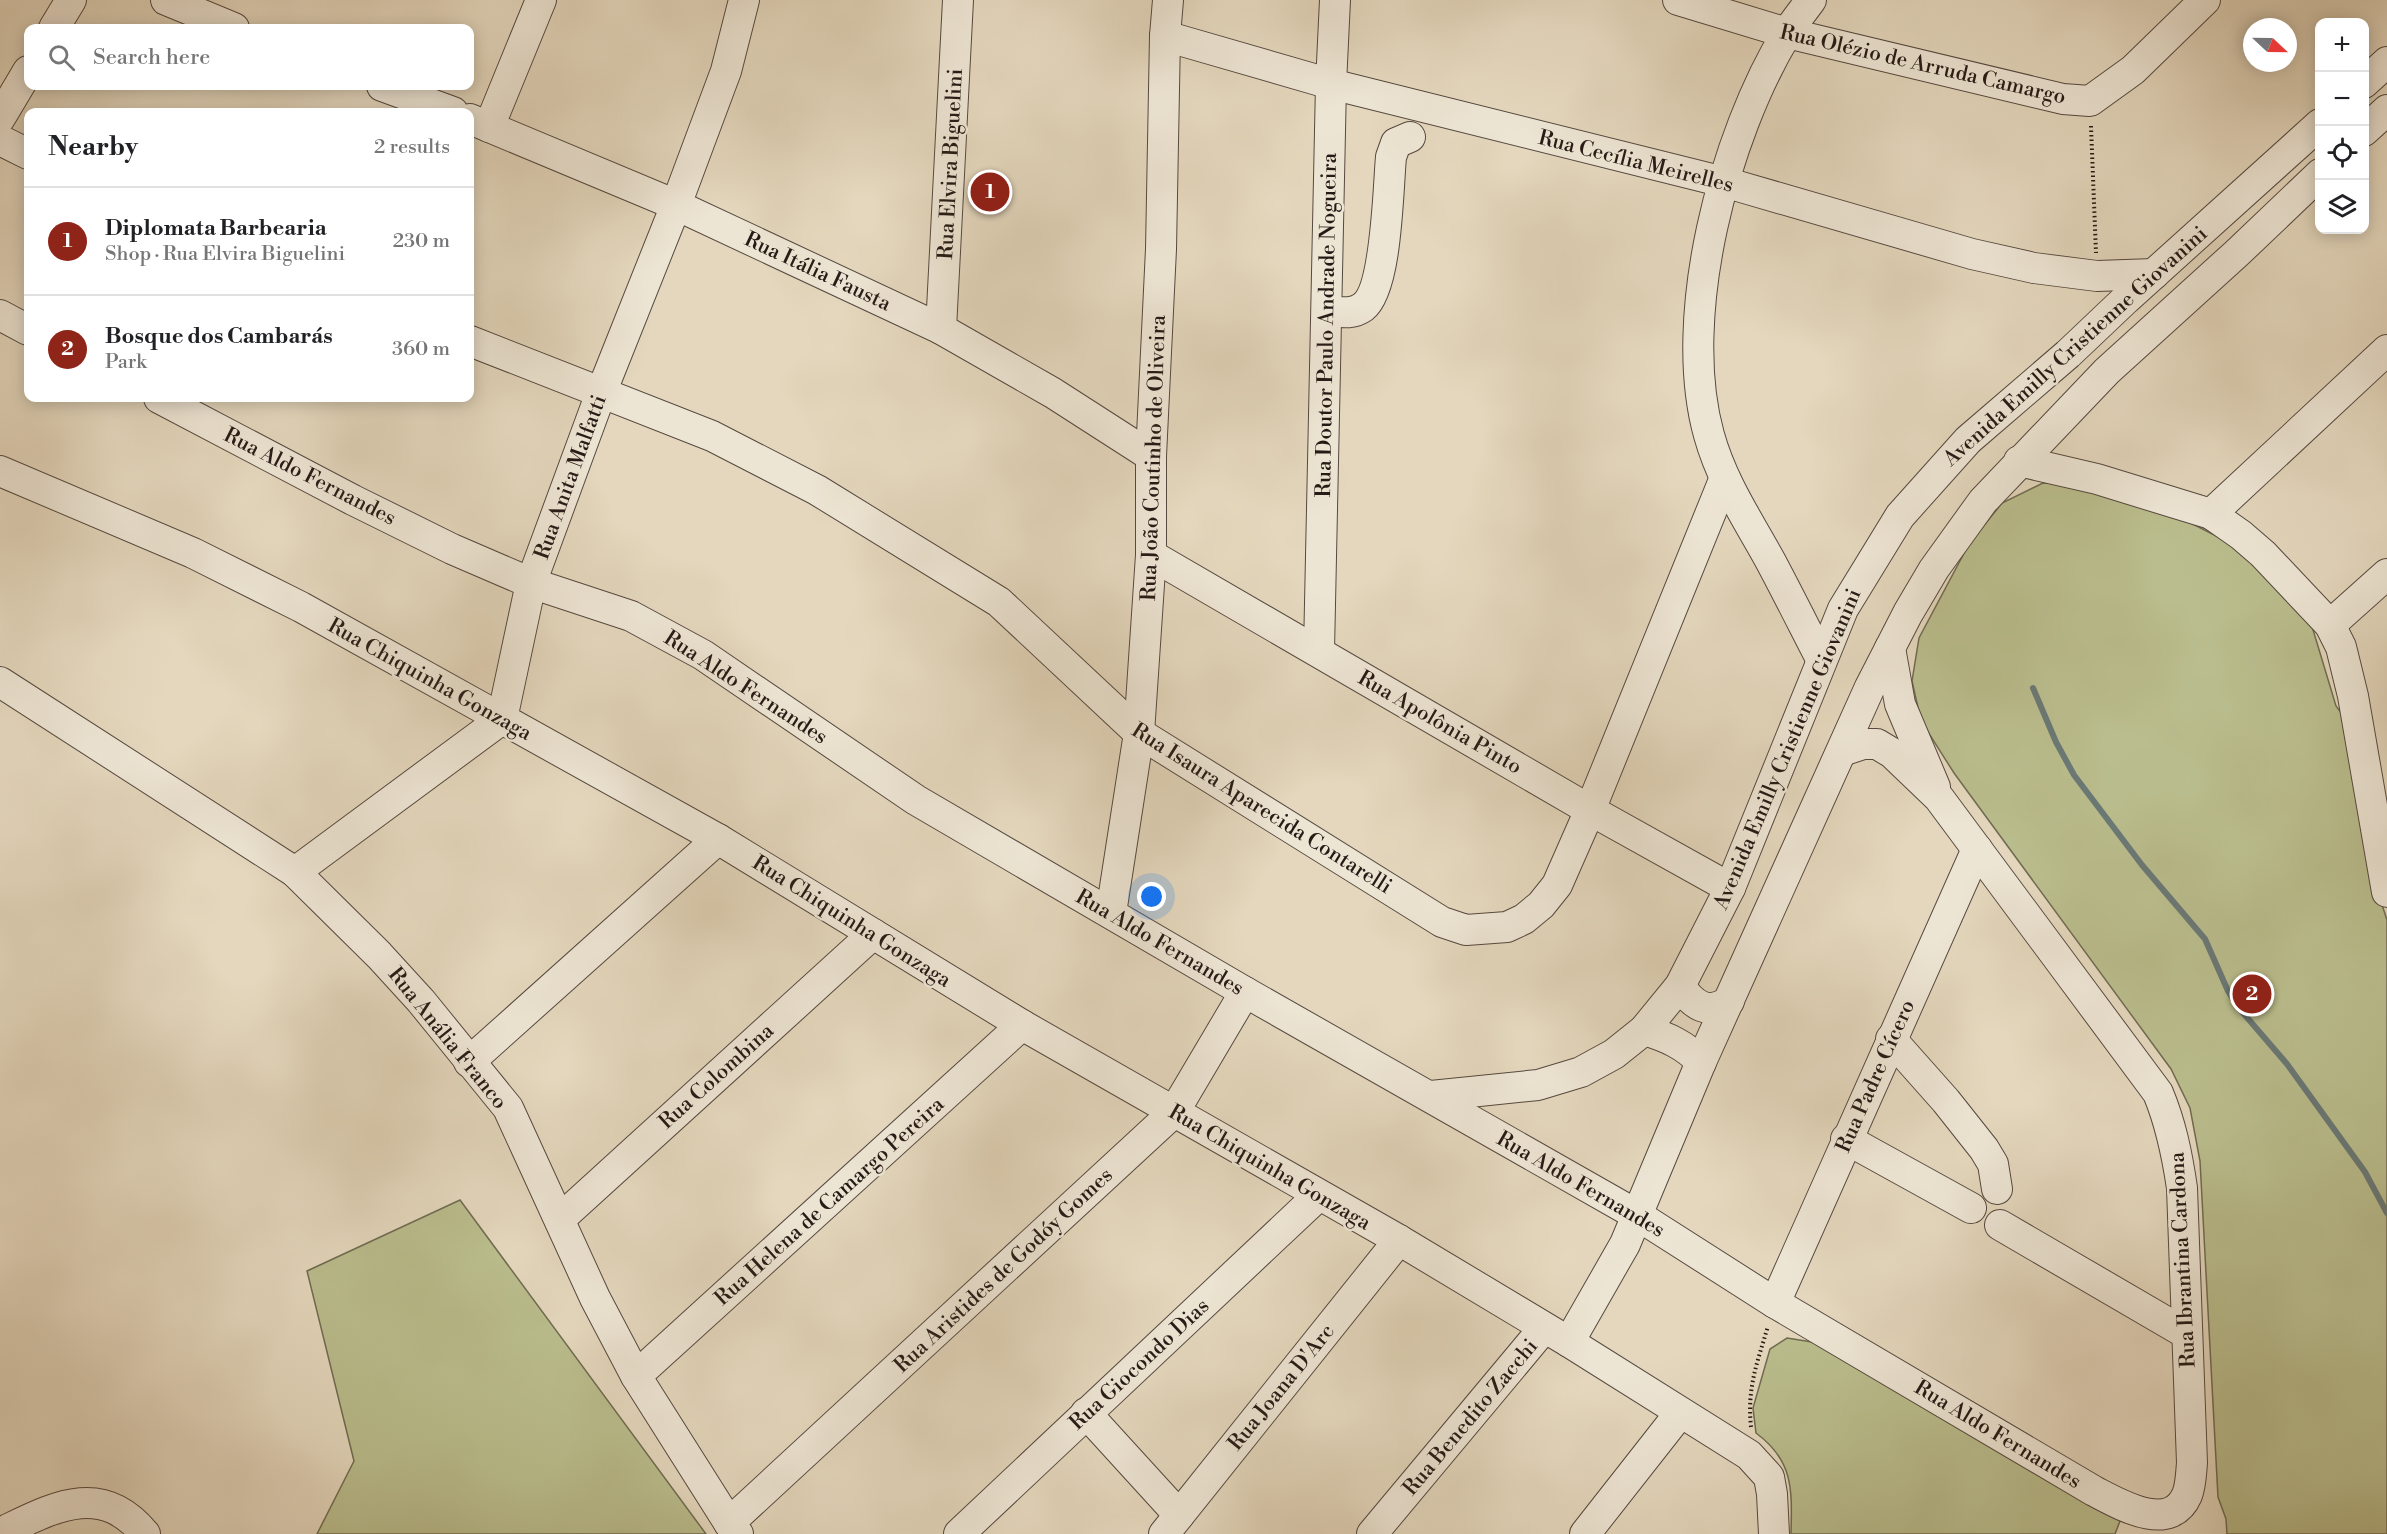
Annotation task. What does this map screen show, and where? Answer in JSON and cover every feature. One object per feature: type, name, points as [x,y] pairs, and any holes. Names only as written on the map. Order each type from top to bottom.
[{"type":"street","points":[[56,24],[71,0]]},
{"type":"street","points":[[166,0],[224,24]]},
{"type":"street","points":[[479,123],[541,0]]},
{"type":"street","name":"Rua Anita Malfatti","points":[[502,719],[531,583],[601,393],[676,205],[726,71],[744,0]]},
{"type":"street","name":"Rua Elvira Biguelini","points":[[941,329],[958,0]]},
{"type":"street","name":"Rua João Coutinho de Oliveira","points":[[1111,914],[1139,733],[1151,555],[1151,456],[1161,249],[1165,36],[1168,0]]},
{"type":"street","name":"Rua Doutor Paulo Andrade Nogueira","points":[[1319,651],[1331,84],[1335,0]]},
{"type":"street","name":"Rua Olézio de Arruda Camargo","points":[[1678,0],[1787,33],[2063,99],[2090,101],[2133,70],[2205,0]]},
{"type":"street","points":[[1811,0],[1787,33],[1750,105],[1724,182],[1705,267],[1699,333],[1702,408],[1724,480],[1771,562],[1821,658]]},
{"type":"street","name":"Rua Cecília Meirelles","points":[[1165,36],[1331,84],[1724,182],[1972,254],[2111,284],[2154,274]]},
{"type":"street","points":[[2369,79],[2387,63]]},
{"type":"street","points":[[0,118],[24,78]]},
{"type":"street","points":[[393,90],[442,108]]},
{"type":"street","points":[[2369,126],[2387,110]]},
{"type":"street","name":"Rua Itália Fausta","points":[[479,123],[676,205],[941,329],[1053,393],[1151,456]]},
{"type":"street","name":"Avenida Emilly Cristienne Giovanini","points":[[2154,274],[2317,126]]},
{"type":"street","points":[[1327,311],[1352,312],[1368,302],[1382,261],[1391,158],[1396,143],[1410,137]]},
{"type":"street","points":[[0,140],[24,152]]},
{"type":"street","name":"Avenida Emilly Cristienne Giovanini","points":[[1637,1215],[1701,1062],[1890,648],[1923,587],[1957,534],[1983,501],[2107,370],[2236,254],[2315,178]]},
{"type":"street","points":[[2211,222],[2212,231],[2220,243],[2229,253],[2236,254]]},
{"type":"street","points":[[2176,255],[2193,262],[2201,269],[2205,276],[2201,284]]},
{"type":"street","name":"Avenida Emilly Cristienne Giovanini","points":[[1431,1096],[1538,1085],[1581,1072],[1614,1054],[1644,1029],[1680,986],[1730,888],[1821,658],[1843,609],[1872,560],[1900,516],[1968,440],[2068,354],[2111,284]]},
{"type":"street","points":[[0,315],[24,328]]},
{"type":"street","name":"Rua Isaura Aparecida Contarelli","points":[[474,343],[712,436],[817,490],[999,602],[1139,733],[1442,922],[1466,930],[1508,927],[1524,919],[1541,905],[1557,885],[1590,810],[1724,480]]},
{"type":"street","points":[[2211,514],[2387,350]]},
{"type":"street","name":"Rua Aldo Fernandes","points":[[167,402],[452,549],[531,583],[631,616],[703,655],[916,800],[1245,992],[1637,1215],[1775,1303],[2094,1491],[2147,1515]]},
{"type":"street","points":[[2019,462],[2097,479],[2211,514],[2263,554],[2330,625],[2342,647],[2380,800],[2378,845],[2387,892]]},
{"type":"street","name":"Rua Chiquinha Gonzaga","points":[[0,471],[193,553],[367,643],[718,839],[1022,1025],[1399,1240],[1749,1455],[1769,1477],[1774,1534]]},
{"type":"street","name":"Rua Apolônia Pinto","points":[[1151,555],[1590,810],[1730,888]]},
{"type":"street","points":[[2330,625],[2387,574]]},
{"type":"street","name":"Rua Ibrantina Cardona","points":[[1890,648],[1900,705],[1939,798]]},
{"type":"street","name":"Rua Anália Franco","points":[[0,682],[295,872],[386,962],[421,1001],[508,1108],[595,1298],[636,1376],[734,1529]]},
{"type":"street","points":[[295,872],[502,719]]},
{"type":"street","name":"Rua Ibrantina Cardona","points":[[1842,751],[1863,744],[1877,744],[1892,753],[1939,798],[2158,1093],[2169,1118],[2177,1150],[2182,1188],[2192,1463],[2188,1494],[2178,1510],[2159,1517],[2147,1515]]},
{"type":"street","points":[[469,1062],[718,839]]},
{"type":"street","name":"Rua Padre Cícero","points":[[1775,1303],[1977,849]]},
{"type":"street","name":"Rua Colombina","points":[[560,1219],[873,934]]},
{"type":"street","points":[[1680,986],[1687,997],[1707,1008],[1718,1009],[1729,1001]]},
{"type":"street","name":"Rua Aristides de Godóy Gomes","points":[[734,1529],[1173,1112],[1245,992]]},
{"type":"street","name":"Rua Helena de Camargo Pereira","points":[[636,1376],[1022,1025]]},
{"type":"street","points":[[1644,1029],[1676,1041],[1701,1062]]},
{"type":"street","points":[[1891,1039],[1946,1101],[1993,1164],[1998,1189],[2007,1197],[2010,1209],[2005,1221],[2000,1225],[1987,1227],[1976,1220],[1971,1208],[1972,1201],[1985,1188],[1998,1189]]},
{"type":"street","points":[[1846,1139],[1971,1208]]},
{"type":"street","name":"Rua Giocondo Dias","points":[[959,1534],[1319,1195]]},
{"type":"street","name":"Rua Benedito Zacchi","points":[[1372,1534],[1557,1335],[1620,1254],[1637,1215]]},
{"type":"street","points":[[2000,1225],[2187,1334]]},
{"type":"street","name":"Rua Joana D'Arc","points":[[1171,1525],[1399,1240]]},
{"type":"street","points":[[1086,1413],[1171,1525]]},
{"type":"street","points":[[1594,1529],[1680,1413]]},
{"type":"street","points":[[0,1533],[57,1506],[88,1503],[104,1506],[124,1514],[145,1534]]},
{"type":"path","points":[[2090,101],[2111,284]]},
{"type":"path","points":[[1749,1455],[1752,1432],[1749,1397],[1751,1383],[1775,1303]]},
{"type":"green space","points":[[2043,483],[2068,484],[2181,518],[2230,543],[2270,572],[2311,623],[2336,706],[2345,718],[2369,865],[2387,920],[2387,1534],[2227,1534],[2226,1519],[2218,1497],[2200,1161],[2190,1108],[2171,1069],[1954,773],[1921,721],[1912,681],[1919,638],[1969,544],[2002,503]]},
{"type":"green space","points":[[460,1200],[706,1534],[317,1534],[354,1461],[307,1271]]},
{"type":"green space","points":[[1787,1338],[1812,1342],[2109,1513],[2120,1521],[2115,1534],[1791,1534],[1788,1477],[1778,1454],[1756,1433],[1753,1408],[1770,1349]]},
{"type":"waterway","points":[[2033,688],[2056,742],[2074,775],[2142,865],[2205,939],[2228,991],[2238,1007],[2287,1064],[2365,1172],[2387,1213]]},
{"type":"place","name":"Diplomata Barbearia","points":[[990,192]]},
{"type":"place","name":"Bosque dos Cambarás","points":[[2252,994]]}]
